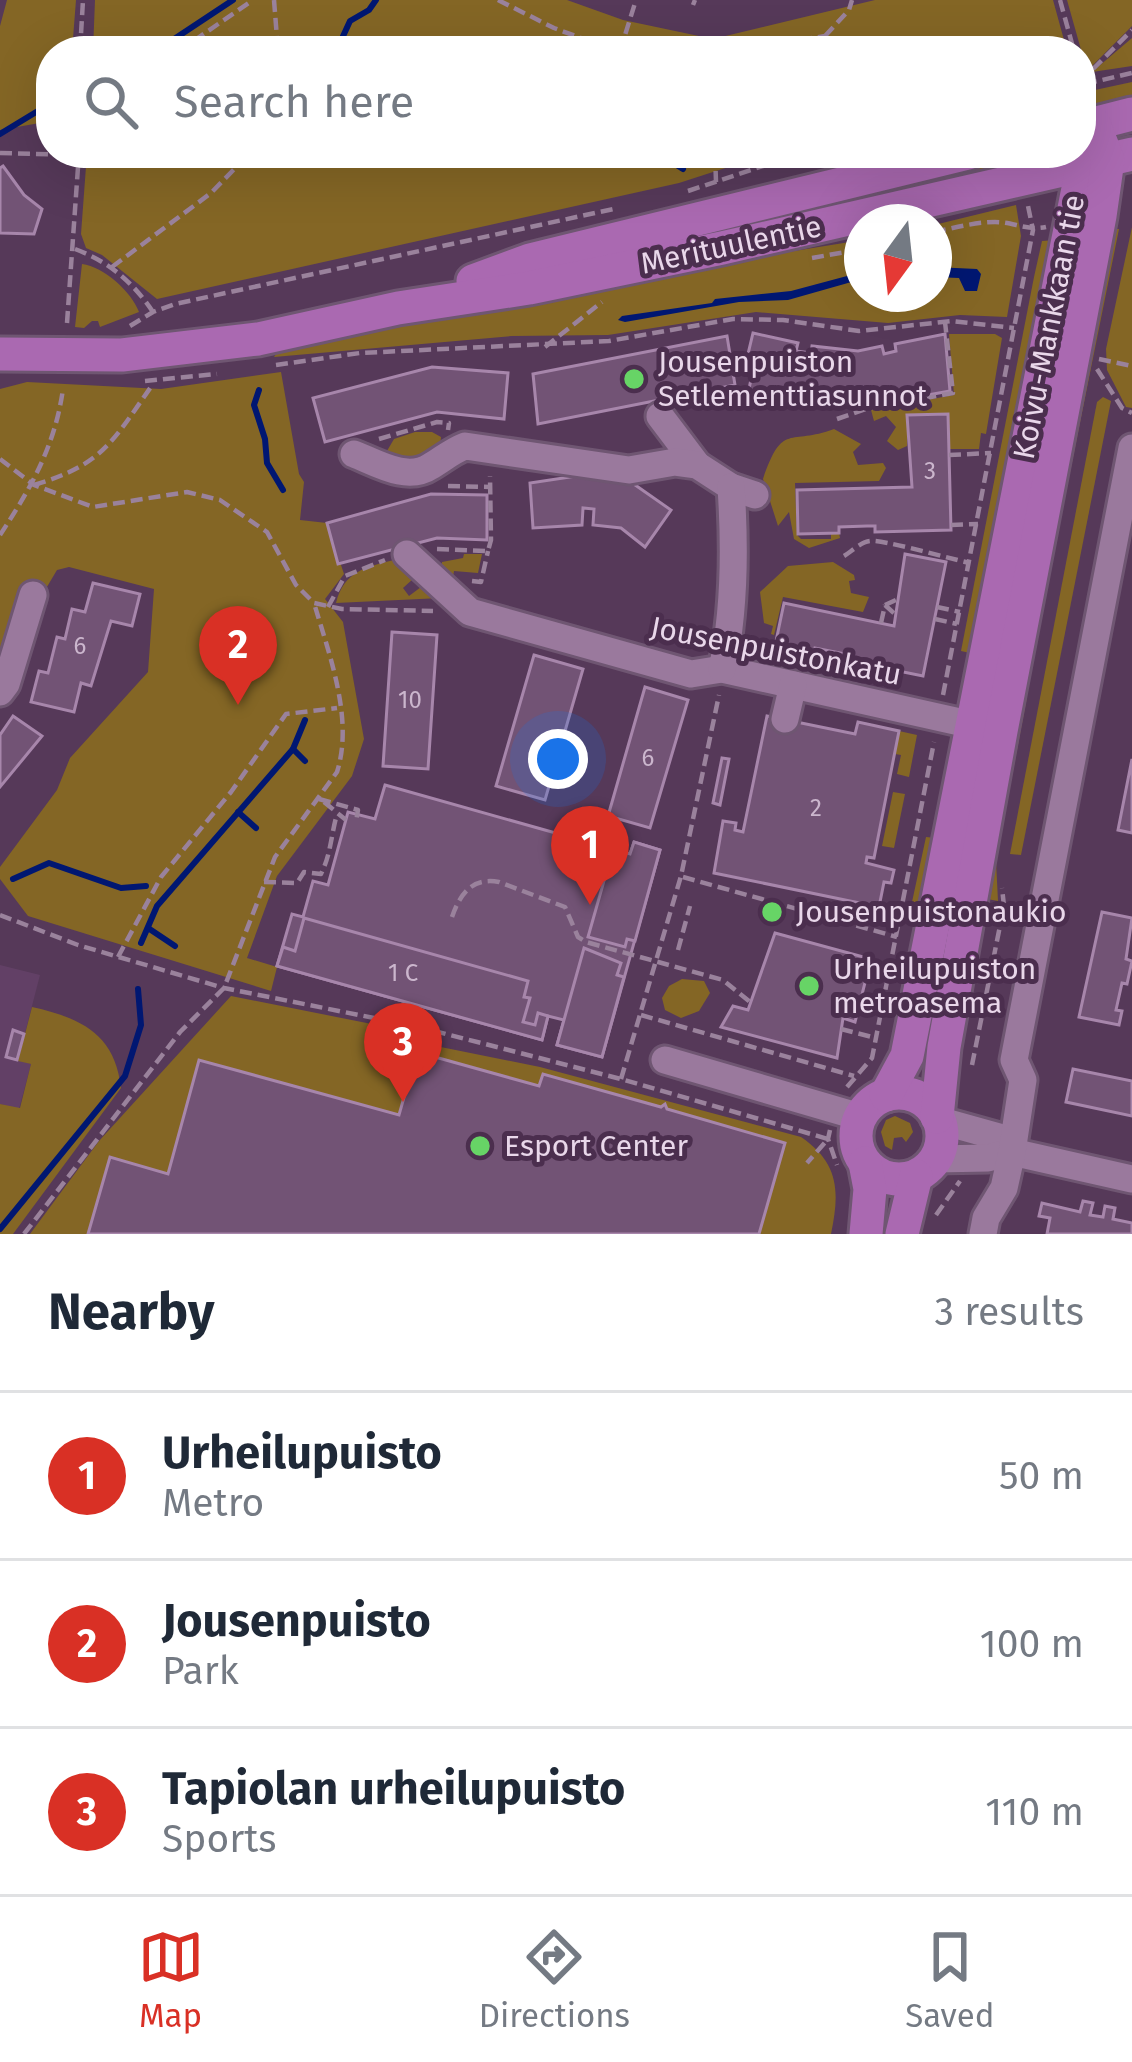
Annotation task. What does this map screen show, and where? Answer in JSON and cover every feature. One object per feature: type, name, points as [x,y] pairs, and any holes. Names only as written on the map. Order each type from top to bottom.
[{"type":"main road","points":[[1096,123],[1132,114]]},
{"type":"main road","name":"Koivu-Mankkaan tie","points":[[861,1107],[907,1056],[987,728],[1106,160]]},
{"type":"main road","name":"Merituulentie","points":[[398,308],[530,260],[907,168]]},
{"type":"main road","name":"Merituulentie","points":[[0,354],[122,356],[258,339],[398,308],[529,288],[658,261],[1071,168]]},
{"type":"main road","name":"Koivu-Mankkaan tie","points":[[938,1118],[987,728]]},
{"type":"main road","points":[[866,1234],[870,1202],[854,1170],[861,1107],[916,1097],[938,1118],[941,1139],[902,1234]]},
{"type":"main road","points":[[854,1170],[888,1178],[926,1167]]},
{"type":"street","points":[[661,416],[698,465]]},
{"type":"street","points":[[360,456],[399,472],[417,472],[465,446],[629,470],[675,462],[698,465],[743,491],[734,524],[729,640],[722,670]]},
{"type":"street","points":[[983,1234],[986,1218],[1004,1188],[1012,1152],[1023,1080],[1014,1060],[1132,448]]},
{"type":"street","points":[[407,554],[470,612]]},
{"type":"street","points":[[0,692],[33,596]]},
{"type":"street","name":"Jousenpuistonkatu","points":[[470,612],[692,674],[722,670],[987,728]]},
{"type":"street","points":[[785,719],[793,685]]},
{"type":"street","points":[[665,1060],[861,1107]]},
{"type":"street","points":[[938,1118],[999,1136],[1012,1152]]},
{"type":"street","points":[[926,1167],[1012,1152],[1132,1179]]},
{"type":"path","points":[[81,36],[82,0]]},
{"type":"path","points":[[201,36],[253,0]]},
{"type":"path","points":[[274,0],[277,36]]},
{"type":"path","points":[[498,0],[576,36]]},
{"type":"path","points":[[623,36],[636,0]]},
{"type":"path","points":[[825,36],[849,10],[852,0]]},
{"type":"path","points":[[1060,0],[1070,36]]},
{"type":"path","points":[[1096,66],[1132,30]]},
{"type":"path","points":[[1096,82],[1132,74]]},
{"type":"path","points":[[0,153],[36,153]]},
{"type":"path","points":[[67,323],[78,168]]},
{"type":"path","points":[[112,267],[212,194],[236,168]]},
{"type":"path","points":[[716,168],[716,182]]},
{"type":"path","points":[[682,193],[758,168]]},
{"type":"path","points":[[121,332],[152,312],[626,207]]},
{"type":"path","points":[[807,1163],[861,1107],[840,1096],[872,1058],[1033,230],[1001,222],[952,229]]},
{"type":"path","points":[[73,248],[112,267],[152,312]]},
{"type":"path","points":[[268,366],[360,353],[609,341],[733,319],[783,320],[859,331],[976,321],[1014,328]]},
{"type":"path","points":[[837,419],[952,393],[945,322]]},
{"type":"path","points":[[1093,392],[1099,359],[1132,366]]},
{"type":"path","points":[[1097,369],[1122,408],[1132,413]]},
{"type":"path","points":[[34,485],[74,473],[101,455],[154,382],[223,373]]},
{"type":"path","points":[[0,535],[34,485],[51,446],[64,389]]},
{"type":"path","points":[[360,456],[361,443],[436,422],[449,423],[447,453]]},
{"type":"path","points":[[949,455],[991,453]]},
{"type":"path","points":[[0,459],[34,485],[93,507],[187,492],[220,500],[267,532],[296,585],[314,603],[340,708],[342,757],[319,799],[274,857],[224,988],[180,1032],[25,1234]]},
{"type":"path","points":[[951,525],[978,524]]},
{"type":"path","points":[[844,556],[866,541],[888,541],[970,563]]},
{"type":"path","points":[[458,580],[481,582],[488,551]]},
{"type":"path","points":[[885,605],[900,598]]},
{"type":"path","points":[[314,603],[342,609],[470,612]]},
{"type":"path","points":[[885,605],[896,616]]},
{"type":"path","points":[[881,623],[885,605]]},
{"type":"path","points":[[937,607],[960,612]]},
{"type":"path","points":[[935,620],[957,624]]},
{"type":"path","points":[[620,1079],[681,876],[722,670]]},
{"type":"path","points":[[118,957],[161,877],[231,792],[286,714],[340,708]]},
{"type":"path","points":[[319,799],[346,820]]},
{"type":"path","points":[[319,799],[358,811],[356,823]]},
{"type":"path","points":[[262,882],[297,883],[304,872],[321,874],[338,814]]},
{"type":"path","points":[[681,876],[897,937]]},
{"type":"path","points":[[452,917],[470,887],[488,880],[499,882],[565,907],[578,937],[586,942],[723,980],[750,1002]]},
{"type":"path","points":[[969,1079],[1004,906],[1002,885]]},
{"type":"path","points":[[678,950],[690,907]]},
{"type":"path","points":[[0,915],[224,988],[419,1027],[828,1139],[854,1170]]},
{"type":"path","points":[[641,1015],[856,1076]]},
{"type":"path","points":[[841,1029],[876,1038]]},
{"type":"path","points":[[936,1216],[966,1174],[972,1157]]},
{"type":"shaded area","points":[[7,0],[76,0],[73,36],[36,36],[36,124],[0,130],[0,26]]},
{"type":"shaded area","points":[[95,0],[567,0],[623,20],[699,36],[94,36]]},
{"type":"shaded area","points":[[875,0],[1053,0],[1063,36],[725,36]]},
{"type":"shaded area","points":[[1067,0],[1132,0],[1132,26],[1096,62],[1096,36],[1077,36]]},
{"type":"shaded area","points":[[1132,38],[1132,66],[1096,69]]},
{"type":"shaded area","points":[[1132,82],[1132,101],[1096,110],[1096,90]]},
{"type":"shaded area","points":[[86,168],[726,168],[679,183],[157,299],[102,255],[86,248],[81,234]]},
{"type":"shaded area","points":[[950,168],[1013,170],[693,238],[910,176]]},
{"type":"shaded area","points":[[1016,205],[1021,236],[1007,317],[960,315],[888,323],[756,312],[608,335],[512,336],[274,357],[278,351],[417,321],[508,309],[844,243],[844,312],[952,312],[952,221]]},
{"type":"shaded area","points":[[1132,227],[1132,408],[1126,407],[1107,370],[1106,349]]},
{"type":"shaded area","points":[[1110,229],[1119,229],[1058,532],[1050,530]]},
{"type":"shaded area","points":[[1056,240],[979,655],[961,651],[1042,241]]},
{"type":"shaded area","points":[[82,264],[116,281],[139,312],[100,327],[92,321],[84,328],[75,327]]},
{"type":"shaded area","points":[[952,268],[977,269],[981,274],[977,291],[965,291],[959,278],[952,278]]},
{"type":"shaded area","points":[[844,277],[844,284],[788,300],[739,302],[618,320],[715,299],[791,291]]},
{"type":"shaded area","points":[[949,334],[1002,338],[986,434],[981,433],[979,449],[949,449],[947,414],[907,415],[907,446],[898,450],[887,441],[896,427],[886,416],[874,421],[871,410],[954,395]]},
{"type":"shaded area","points":[[281,372],[304,482],[300,520],[327,523],[344,574],[325,599],[343,622],[364,739],[352,776],[277,876],[247,958],[277,967],[271,991],[28,916],[0,879],[0,867],[57,790],[70,758],[148,672],[154,589],[69,567],[57,570],[0,666],[0,389],[27,382],[161,389]]},
{"type":"shaded area","points":[[1103,397],[1111,401],[1021,855],[1010,854],[1097,402]]},
{"type":"shaded area","points":[[834,429],[861,444],[853,452],[858,465],[883,463],[886,468],[879,481],[795,483],[797,535],[831,539],[831,533],[839,533],[840,538],[809,548],[794,539],[789,512],[778,526],[763,479],[782,442]]},
{"type":"shaded area","points":[[415,432],[441,437],[429,459],[384,456],[394,439]]},
{"type":"shaded area","points":[[482,554],[478,573],[441,574],[442,562]]},
{"type":"shaded area","points":[[394,560],[414,578],[403,588],[409,596],[425,584],[441,598],[336,603],[350,577]]},
{"type":"shaded area","points":[[833,562],[854,575],[855,580],[849,581],[851,593],[869,597],[863,612],[783,597],[771,634],[773,626],[764,623],[760,592],[788,566]]},
{"type":"shaded area","points":[[1019,696],[1027,697],[996,861],[998,901],[987,899]]},
{"type":"shaded area","points":[[899,731],[917,735],[909,777],[897,774]]},
{"type":"shaded area","points":[[893,792],[905,794],[894,848],[882,846]]},
{"type":"shaded area","points":[[926,837],[936,838],[920,904],[912,902]]},
{"type":"shaded area","points":[[0,965],[40,975],[18,1060],[31,1064],[19,1109],[0,1104]]},
{"type":"shaded area","points":[[682,979],[704,981],[710,993],[699,1011],[681,1018],[665,1010],[662,998],[669,986]]},
{"type":"shaded area","name":"Esport Center","points":[[231,996],[417,1033],[416,1042],[540,1067],[801,1137],[823,1157],[834,1179],[831,1234],[30,1234],[99,1141]]},
{"type":"shaded area","points":[[32,1007],[93,1031],[111,1054],[121,1088],[13,1234],[0,1234],[0,1104],[20,1108],[31,1064],[18,1061]]},
{"type":"shaded area","points":[[895,1116],[910,1123],[913,1132],[906,1142],[894,1138],[892,1150],[885,1146],[881,1132],[886,1120]]},
{"type":"building","points":[[3,166],[24,195],[42,209],[34,234],[0,233]]},
{"type":"building","points":[[753,333],[798,343],[796,351],[811,353],[812,346],[858,351],[882,346],[884,354],[896,351],[895,344],[945,334],[950,391],[872,405],[870,398],[862,399],[863,406],[830,406],[831,399],[823,397],[821,405],[803,401],[805,393],[789,390],[787,398],[749,389],[756,355],[748,354]]},
{"type":"building","name":"Jousenpuiston Setlementtiasunnot","points":[[727,336],[735,385],[538,424],[533,374]]},
{"type":"building","points":[[432,367],[508,373],[504,419],[437,412],[325,442],[313,398]]},
{"type":"building","points":[[948,414],[951,530],[875,532],[875,526],[867,526],[839,527],[839,533],[798,534],[797,490],[912,487],[907,415]]},
{"type":"building","points":[[583,475],[628,480],[671,510],[645,547],[621,528],[593,525],[594,509],[583,508],[582,525],[533,528],[530,483]]},
{"type":"building","points":[[431,494],[487,495],[487,540],[437,538],[338,564],[327,523]]},
{"type":"building","points":[[905,554],[946,562],[923,676],[849,661],[850,655],[775,646],[784,603],[894,626]]},
{"type":"building","points":[[93,583],[140,594],[132,626],[111,621],[91,686],[81,683],[74,712],[31,702],[39,671],[48,673],[57,637],[65,639],[72,609],[85,612]]},
{"type":"building","points":[[392,632],[437,635],[428,769],[383,766]]},
{"type":"building","points":[[534,655],[583,669],[545,800],[496,786]]},
{"type":"building","points":[[645,687],[688,700],[650,828],[608,816]]},
{"type":"building","points":[[13,716],[42,736],[0,787],[0,735]]},
{"type":"building","points":[[767,716],[855,734],[858,722],[899,731],[874,858],[867,857],[866,863],[894,870],[891,883],[884,882],[879,907],[714,873],[723,821],[736,823],[735,830],[743,832]]},
{"type":"building","points":[[722,758],[729,759],[720,805],[713,803]]},
{"type":"building","points":[[1132,759],[1132,833],[1118,830]]},
{"type":"building","points":[[385,785],[630,854],[634,842],[660,850],[602,1057],[557,1045],[564,1020],[548,1016],[542,1040],[277,966],[292,914],[303,917],[313,881],[328,885],[348,812],[375,819]]},
{"type":"building","points":[[634,842],[660,850],[635,941],[627,939],[625,947],[588,937],[613,849],[630,854]]},
{"type":"building","points":[[1102,912],[1132,918],[1126,959],[1132,961],[1116,1010],[1122,1011],[1119,1025],[1079,1017]]},
{"type":"building","points":[[304,918],[528,981],[524,997],[530,998],[523,1022],[535,1025],[538,1013],[548,1016],[542,1040],[277,966],[283,947],[295,951]]},
{"type":"building","name":"Urheilupuiston metroasema","points":[[775,933],[871,959],[855,1022],[843,1018],[837,1058],[721,1027],[733,1006],[748,1010]]},
{"type":"building","points":[[584,948],[621,963],[617,975],[624,977],[602,1057],[557,1045]]},
{"type":"building","points":[[13,1030],[24,1034],[17,1060],[6,1057]]},
{"type":"building","name":"Esport Center","points":[[417,1052],[539,1086],[543,1074],[661,1107],[665,1104],[667,1109],[785,1143],[759,1234],[88,1234],[110,1157],[168,1174],[199,1060],[399,1115]]},
{"type":"building","points":[[1073,1069],[1132,1081],[1132,1116],[1066,1102]]},
{"type":"building","points":[[1083,1201],[1093,1203],[1090,1215],[1103,1217],[1105,1206],[1115,1208],[1113,1219],[1132,1223],[1132,1234],[1047,1234],[1050,1218],[1039,1216],[1042,1203],[1080,1212]]},
{"type":"waterway","points":[[179,36],[233,0]]},
{"type":"waterway","points":[[343,36],[350,21],[376,0]]},
{"type":"waterway","points":[[0,134],[36,112]]},
{"type":"waterway","points":[[259,390],[254,405],[267,463],[283,490]]},
{"type":"waterway","points":[[141,943],[157,906],[293,749],[305,720]]},
{"type":"waterway","points":[[293,749],[305,761]]},
{"type":"waterway","points":[[238,812],[256,828]]},
{"type":"waterway","points":[[13,879],[49,863],[121,888],[146,886]]},
{"type":"waterway","points":[[148,928],[175,946]]},
{"type":"waterway","points":[[0,1229],[125,1076],[141,1025],[138,989]]},
{"type":"place","name":"Jousenpuiston Setlementtiasunnot","points":[[634,379]]},
{"type":"place","name":"Jousenpuisto","points":[[238,705]]},
{"type":"place","name":"Urheilupuisto","points":[[590,905]]},
{"type":"place","name":"Jousenpuistonaukio","points":[[772,912]]},
{"type":"place","name":"Urheilupuiston metroasema","points":[[809,986]]},
{"type":"place","name":"Tapiolan urheilupuisto","points":[[403,1102]]},
{"type":"place","name":"Esport Center","points":[[480,1146]]}]
